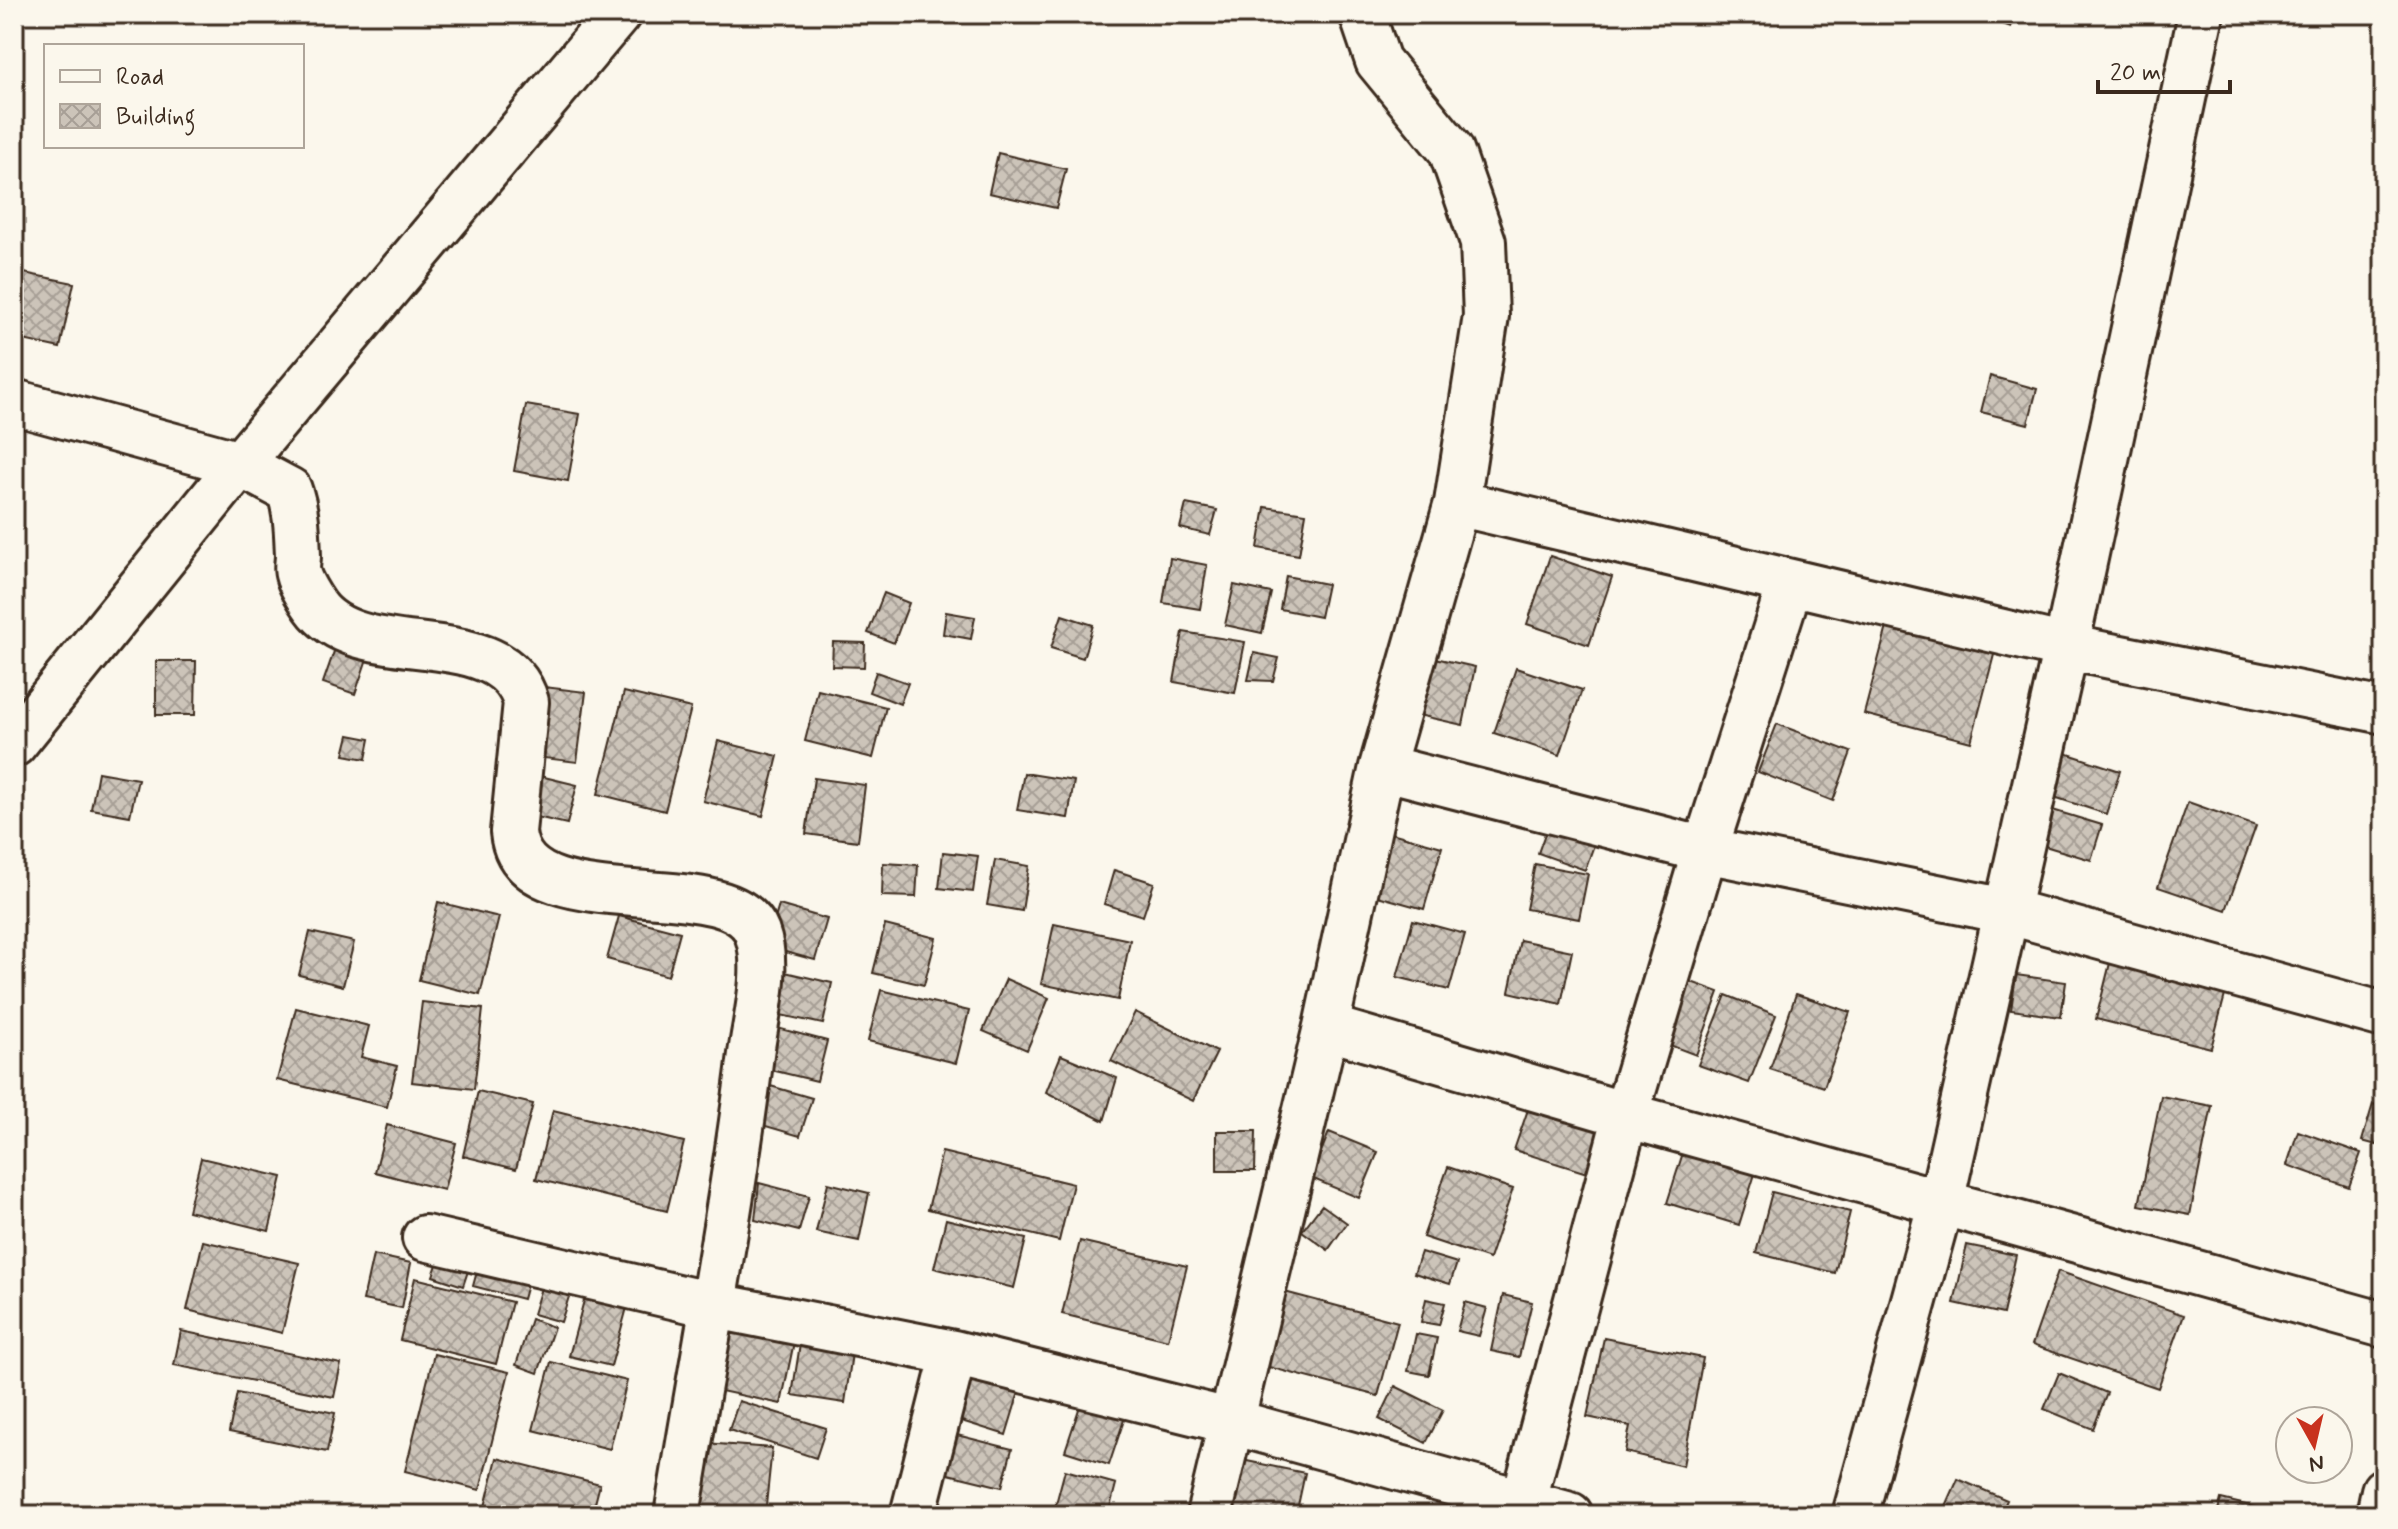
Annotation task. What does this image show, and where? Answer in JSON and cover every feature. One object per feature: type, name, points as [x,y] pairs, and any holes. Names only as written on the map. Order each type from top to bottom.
[{"type":"street","points":[[14,744],[240,464],[618,14]]},
{"type":"street","points":[[1209,1515],[1229,1421],[1326,1027],[1382,767],[1457,503],[1486,316],[1483,242],[1451,150],[1378,61],[1362,14]]},
{"type":"street","points":[[1855,1515],[1941,1202],[2066,647],[2201,14]]},
{"type":"street","points":[[14,402],[240,464],[289,490],[296,509],[298,574],[315,606],[328,620],[374,639],[483,659],[504,668],[520,682],[526,702],[513,832],[515,848],[526,865],[548,879],[580,887],[690,897],[747,917],[757,932],[761,959],[758,1001],[677,1515]]},
{"type":"street","points":[[1457,503],[2066,647],[2384,711]]},
{"type":"street","points":[[1522,1509],[1626,1115],[1705,850],[1790,584]]},
{"type":"street","points":[[1382,767],[1705,850],[2006,911],[2384,1015]]},
{"type":"street","points":[[1326,1027],[1626,1115],[2384,1325]]},
{"type":"street","points":[[425,1238],[711,1305],[954,1353],[1229,1421],[1522,1509],[1570,1515]]},
{"type":"street","points":[[913,1515],[954,1353]]},
{"type":"street","points":[[2379,1515],[2384,1491]]},
{"type":"building","points":[[1987,14],[2016,14],[2011,27],[1986,18]]},
{"type":"building","points":[[998,153],[1066,169],[1056,208],[989,193]]},
{"type":"building","points":[[14,271],[74,283],[60,348],[14,338]]},
{"type":"building","points":[[1990,376],[2037,389],[2028,424],[1981,412]]},
{"type":"building","points":[[526,405],[580,414],[568,481],[514,471]]},
{"type":"building","points":[[1186,504],[1217,510],[1210,535],[1180,528]]},
{"type":"building","points":[[1265,507],[1306,513],[1299,555],[1258,548]]},
{"type":"building","points":[[1550,556],[1612,577],[1589,645],[1527,624]]},
{"type":"building","points":[[1170,558],[1207,565],[1200,609],[1163,603]]},
{"type":"building","points":[[1286,576],[1327,584],[1320,617],[1280,609]]},
{"type":"building","points":[[1234,585],[1271,593],[1262,633],[1225,625]]},
{"type":"building","points":[[884,593],[909,603],[894,643],[868,633]]},
{"type":"building","points":[[946,612],[975,617],[971,639],[943,634]]},
{"type":"building","points":[[1062,615],[1093,625],[1083,658],[1051,648]]},
{"type":"building","points":[[1888,623],[1995,651],[1971,742],[1864,714]]},
{"type":"building","points":[[1183,632],[1245,642],[1235,693],[1174,682]]},
{"type":"building","points":[[339,637],[371,647],[355,694],[323,683]]},
{"type":"building","points":[[833,642],[865,643],[864,667],[832,666]]},
{"type":"building","points":[[1254,653],[1279,658],[1273,681],[1248,680]]},
{"type":"building","points":[[1431,657],[1475,667],[1463,725],[1418,715]]},
{"type":"building","points":[[156,661],[196,661],[195,715],[156,715]]},
{"type":"building","points":[[1516,668],[1582,690],[1560,755],[1494,733]]},
{"type":"building","points":[[876,672],[908,683],[900,704],[869,692]]},
{"type":"building","points":[[536,686],[586,692],[577,762],[527,756]]},
{"type":"building","points":[[818,690],[886,707],[873,758],[805,741]]},
{"type":"building","points":[[624,692],[691,708],[665,811],[598,794]]},
{"type":"building","points":[[1777,724],[1851,752],[1833,801],[1758,772]]},
{"type":"building","points":[[349,735],[370,739],[366,759],[344,755]]},
{"type":"building","points":[[718,741],[778,756],[763,816],[703,801]]},
{"type":"building","points":[[2053,749],[2120,771],[2106,814],[2039,792]]},
{"type":"building","points":[[98,772],[138,779],[130,816],[91,809]]},
{"type":"building","points":[[1024,773],[1074,781],[1068,818],[1017,810]]},
{"type":"building","points":[[536,775],[577,785],[567,824],[528,815]]},
{"type":"building","points":[[814,778],[865,785],[858,841],[806,834]]},
{"type":"building","points":[[2188,802],[2256,826],[2226,910],[2158,887]]},
{"type":"building","points":[[2036,805],[2102,825],[2091,860],[2025,840]]},
{"type":"building","points":[[1551,817],[1598,834],[1585,870],[1538,853]]},
{"type":"building","points":[[1391,833],[1442,847],[1424,909],[1374,895]]},
{"type":"building","points":[[943,852],[978,856],[973,892],[939,888]]},
{"type":"building","points":[[995,860],[1029,866],[1022,911],[987,905]]},
{"type":"building","points":[[883,863],[918,865],[916,897],[882,896]]},
{"type":"building","points":[[1535,864],[1588,874],[1579,919],[1526,909]]},
{"type":"building","points":[[1114,870],[1154,883],[1143,916],[1104,904]]},
{"type":"building","points":[[438,902],[499,917],[480,995],[419,980]]},
{"type":"building","points":[[779,905],[827,919],[815,960],[767,947]]},
{"type":"building","points":[[619,916],[680,932],[668,976],[607,959]]},
{"type":"building","points":[[1413,920],[1465,934],[1449,990],[1397,977]]},
{"type":"building","points":[[1054,924],[1130,940],[1118,1000],[1041,984]]},
{"type":"building","points":[[885,925],[936,938],[924,985],[873,973]]},
{"type":"building","points":[[310,932],[354,942],[343,986],[299,975]]},
{"type":"building","points":[[1520,940],[1572,951],[1561,1004],[1509,992]]},
{"type":"building","points":[[2113,951],[2229,980],[2211,1048],[2096,1019]]},
{"type":"building","points":[[785,972],[832,983],[823,1024],[776,1014]]},
{"type":"building","points":[[2016,975],[2066,982],[2061,1017],[2011,1010]]},
{"type":"building","points":[[1006,979],[1049,998],[1027,1050],[983,1031]]},
{"type":"building","points":[[1683,979],[1719,992],[1696,1055],[1659,1041]]},
{"type":"building","points":[[881,990],[969,1011],[956,1063],[868,1041]]},
{"type":"building","points":[[1796,994],[1850,1012],[1824,1087],[1770,1069]]},
{"type":"building","points":[[1726,995],[1776,1015],[1749,1083],[1698,1065]]},
{"type":"building","points":[[422,1002],[483,1009],[474,1089],[412,1082]]},
{"type":"building","points":[[296,1008],[369,1026],[361,1057],[397,1066],[387,1107],[277,1080]]},
{"type":"building","points":[[1135,1012],[1217,1052],[1193,1101],[1111,1061]]},
{"type":"building","points":[[777,1028],[827,1041],[817,1081],[767,1069]]},
{"type":"building","points":[[1061,1055],[1117,1078],[1104,1121],[1046,1092]]},
{"type":"building","points":[[760,1083],[812,1098],[800,1136],[749,1121]]},
{"type":"building","points":[[478,1091],[533,1104],[516,1169],[463,1156]]},
{"type":"building","points":[[1533,1095],[1608,1119],[1590,1174],[1514,1150]]},
{"type":"building","points":[[2161,1096],[2212,1106],[2190,1215],[2139,1205]]},
{"type":"building","points":[[2373,1104],[2384,1107],[2384,1147],[2362,1141]]},
{"type":"building","points":[[553,1110],[684,1142],[667,1211],[536,1179]]},
{"type":"building","points":[[387,1125],[456,1143],[444,1190],[375,1172]]},
{"type":"building","points":[[1217,1131],[1256,1131],[1255,1171],[1217,1171]]},
{"type":"building","points":[[2298,1131],[2361,1153],[2349,1187],[2287,1165]]},
{"type":"building","points":[[1329,1132],[1378,1152],[1359,1198],[1311,1178]]},
{"type":"building","points":[[1688,1137],[1759,1161],[1739,1225],[1667,1203]]},
{"type":"building","points":[[942,1152],[1073,1184],[1059,1241],[928,1209]]},
{"type":"building","points":[[201,1158],[282,1177],[269,1231],[188,1211]]},
{"type":"building","points":[[1448,1167],[1513,1189],[1489,1259],[1423,1237]]},
{"type":"building","points":[[759,1183],[809,1196],[799,1231],[755,1220]]},
{"type":"building","points":[[828,1183],[869,1193],[859,1241],[816,1232]]},
{"type":"building","points":[[1772,1192],[1850,1212],[1835,1273],[1756,1253]]},
{"type":"building","points":[[1322,1205],[1347,1223],[1328,1250],[1302,1231]]},
{"type":"building","points":[[946,1219],[1026,1239],[1014,1288],[934,1268]]},
{"type":"building","points":[[203,1241],[299,1263],[282,1333],[187,1310]]},
{"type":"building","points":[[1080,1241],[1187,1266],[1168,1340],[1062,1314]]},
{"type":"building","points":[[444,1244],[474,1253],[463,1286],[433,1276]]},
{"type":"building","points":[[1967,1245],[2016,1255],[2003,1314],[1954,1303]]},
{"type":"building","points":[[1421,1252],[1457,1263],[1450,1284],[1414,1273]]},
{"type":"building","points":[[373,1255],[411,1263],[402,1308],[363,1300]]},
{"type":"building","points":[[481,1257],[531,1270],[523,1299],[473,1286]]},
{"type":"building","points":[[2058,1271],[2184,1315],[2158,1388],[2032,1345]]},
{"type":"building","points":[[415,1278],[512,1302],[496,1364],[400,1340]]},
{"type":"building","points":[[544,1278],[572,1287],[561,1322],[533,1314]]},
{"type":"building","points":[[1277,1290],[1398,1322],[1378,1396],[1257,1364]]},
{"type":"building","points":[[586,1293],[628,1304],[611,1366],[569,1356]]},
{"type":"building","points":[[1503,1295],[1532,1302],[1519,1357],[1491,1351]]},
{"type":"building","points":[[1426,1299],[1445,1303],[1439,1325],[1421,1322]]},
{"type":"building","points":[[1465,1302],[1487,1308],[1479,1336],[1457,1331]]},
{"type":"building","points":[[531,1319],[554,1327],[538,1373],[516,1365]]},
{"type":"building","points":[[726,1327],[794,1342],[781,1404],[712,1389]]},
{"type":"building","points":[[181,1331],[341,1364],[334,1397],[174,1365]]},
{"type":"building","points":[[1416,1334],[1437,1338],[1429,1375],[1408,1371]]},
{"type":"building","points":[[801,1338],[853,1346],[845,1403],[792,1395]]},
{"type":"building","points":[[1604,1338],[1703,1358],[1683,1466],[1625,1452],[1630,1426],[1587,1417]]},
{"type":"building","points":[[434,1354],[509,1372],[480,1490],[405,1471]]},
{"type":"building","points":[[551,1362],[627,1381],[610,1449],[533,1430]]},
{"type":"building","points":[[2059,1373],[2107,1393],[2093,1429],[2044,1409]]},
{"type":"building","points":[[966,1375],[1019,1392],[1006,1435],[952,1418]]},
{"type":"building","points":[[1395,1386],[1443,1410],[1426,1443],[1379,1419]]},
{"type":"building","points":[[1086,1388],[1130,1402],[1109,1465],[1065,1451]]},
{"type":"building","points":[[237,1393],[335,1413],[327,1452],[229,1432]]},
{"type":"building","points":[[739,1401],[826,1428],[816,1458],[729,1430]]},
{"type":"building","points":[[953,1434],[1012,1449],[1002,1487],[944,1473]]},
{"type":"building","points":[[704,1443],[772,1448],[765,1515],[698,1510]]},
{"type":"building","points":[[497,1458],[600,1484],[592,1515],[483,1515]]},
{"type":"building","points":[[1242,1460],[1305,1473],[1296,1515],[1230,1515]]},
{"type":"building","points":[[1065,1470],[1116,1484],[1108,1515],[1053,1515]]},
{"type":"building","points":[[1958,1479],[2007,1500],[2000,1515],[1942,1515]]},
{"type":"building","points":[[2221,1499],[2288,1515],[2217,1515]]}]
